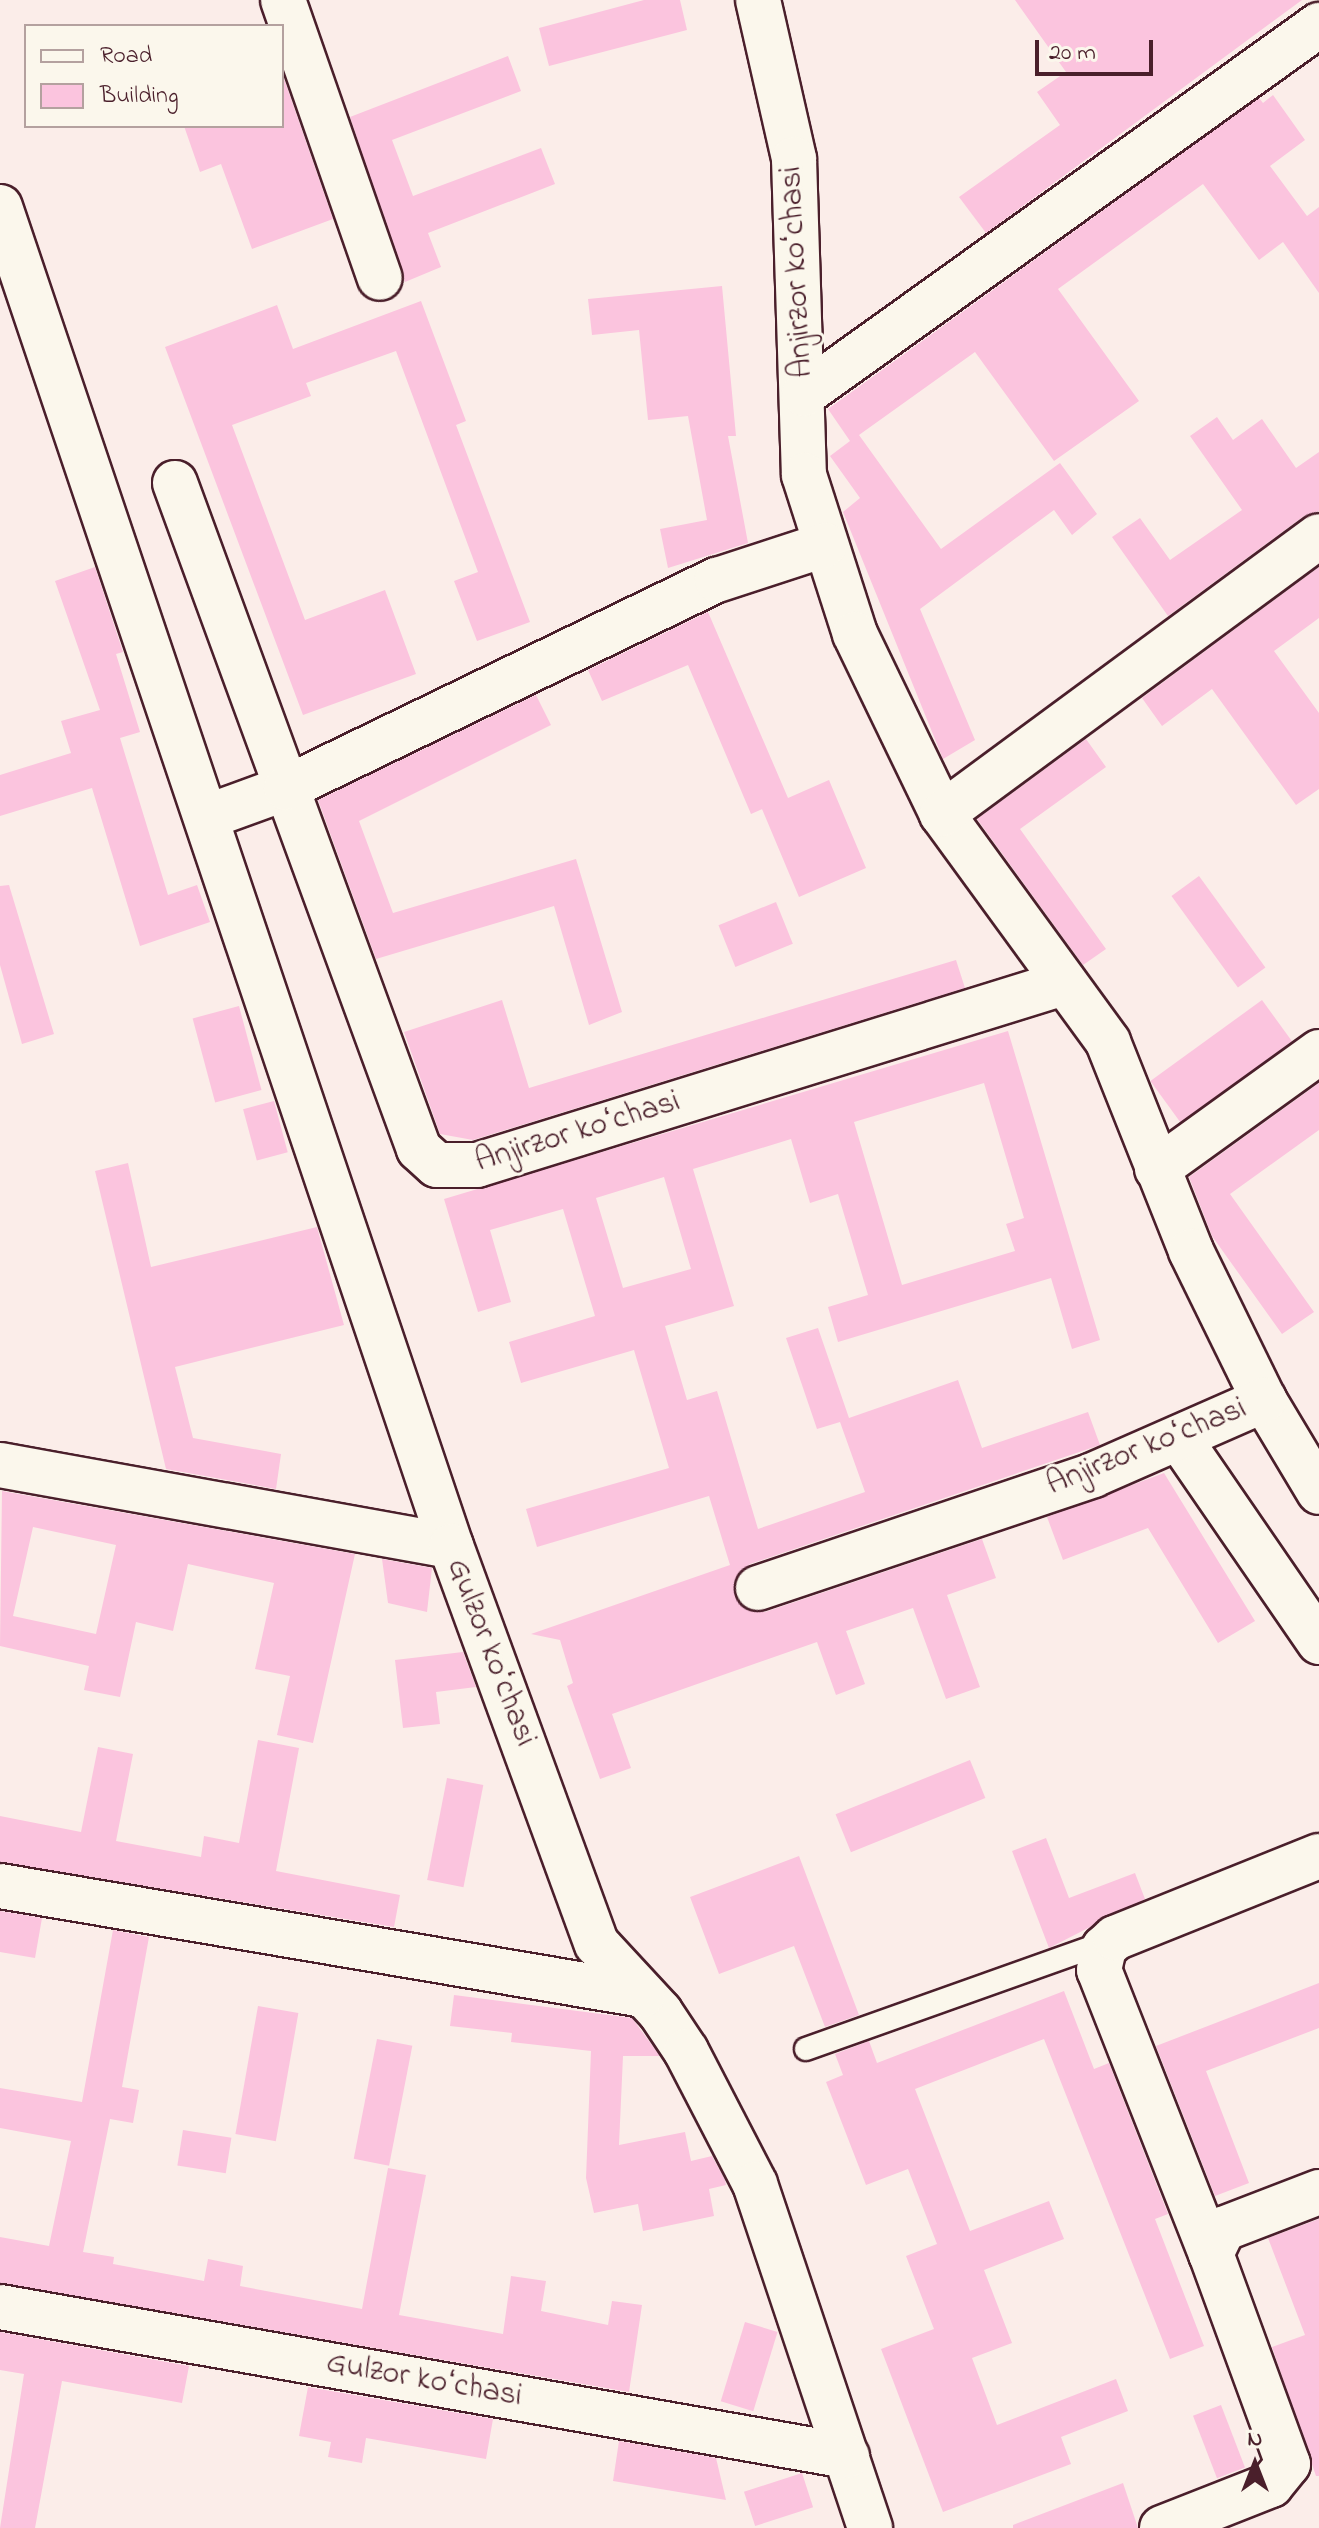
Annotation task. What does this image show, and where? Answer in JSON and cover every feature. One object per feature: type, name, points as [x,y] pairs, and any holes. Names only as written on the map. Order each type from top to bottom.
[{"type":"street","points":[[283,0],[380,278]]},
{"type":"street","name":"Anjirzor koʻchasi","points":[[758,0],[794,159],[804,394],[804,475],[855,634],[942,814],[1108,1042],[1157,1169],[1264,1400],[1319,1492]]},
{"type":"street","points":[[804,394],[1319,25]]},
{"type":"street","points":[[0,207],[209,816],[451,1546]]},
{"type":"street","name":"Anjirzor koʻchasi","points":[[175,483],[419,1149],[446,1167],[477,1165],[1064,983]]},
{"type":"street","points":[[942,814],[1319,536]]},
{"type":"street","points":[[209,816],[286,788],[717,580],[824,545]]},
{"type":"street","points":[[1157,1169],[1319,1052]]},
{"type":"street","name":"Anjirzor koʻchasi","points":[[758,1588],[1181,1441],[1264,1400]]},
{"type":"street","points":[[1181,1441],[1319,1642]]},
{"type":"street","name":"Gulzor koʻchasi","points":[[0,1465],[451,1546],[597,1944],[643,1995],[686,2051],[755,2184],[870,2528]]},
{"type":"street","points":[[1162,2528],[1271,2485],[1288,2464],[1211,2254],[1099,1970],[1104,1948],[1115,1938],[1319,1856]]},
{"type":"street","points":[[0,1886],[643,1995]]},
{"type":"street","points":[[1211,2254],[1223,2229],[1319,2192]]},
{"type":"street","name":"Gulzor koʻchasi","points":[[0,2307],[847,2456]]},
{"type":"lane","points":[[806,2049],[1115,1938]]},
{"type":"building","points":[[644,0],[680,0],[687,30],[549,66],[539,28]]},
{"type":"building","points":[[1015,0],[1302,0],[986,233],[959,197],[1060,125],[1037,92],[1066,72]]},
{"type":"building","points":[[508,56],[521,91],[392,140],[413,196],[541,148],[555,184],[428,233],[441,267],[405,282],[350,117]]},
{"type":"building","points":[[284,79],[333,219],[252,249],[221,164],[200,172],[185,128],[284,128]]},
{"type":"building","points":[[1273,95],[1305,140],[1270,166],[1307,216],[1319,207],[1319,293],[1283,242],[1259,260],[1203,184],[1058,289],[1139,401],[1054,461],[975,352],[859,435],[941,549],[1060,463],[1097,514],[1072,535],[1054,510],[920,609],[975,740],[943,759],[843,512],[860,498],[830,456],[850,441],[828,409],[1259,98],[1263,103]]},
{"type":"building","points":[[722,286],[736,436],[728,436],[748,543],[668,568],[660,529],[707,520],[688,416],[648,420],[639,330],[592,335],[588,299]]},
{"type":"building","points":[[421,301],[466,421],[456,425],[530,622],[477,641],[454,581],[478,572],[396,351],[306,383],[311,396],[232,425],[305,620],[385,590],[416,674],[303,715],[165,347],[277,305],[293,349]]},
{"type":"building","points":[[1217,417],[1233,440],[1262,419],[1296,468],[1319,452],[1319,511],[1304,516],[1168,616],[1112,537],[1140,518],[1170,560],[1242,510],[1190,436]]},
{"type":"building","points":[[95,567],[123,652],[116,654],[140,732],[120,738],[168,895],[197,885],[210,922],[140,946],[92,788],[0,816],[0,775],[71,753],[61,721],[100,710],[55,581]]},
{"type":"building","points":[[1319,567],[1319,618],[1274,651],[1319,713],[1319,789],[1296,805],[1212,689],[1162,726],[1142,698]]},
{"type":"building","points":[[708,612],[788,798],[829,780],[866,868],[799,897],[762,809],[751,814],[688,665],[602,701],[588,670]]},
{"type":"building","points":[[536,695],[551,725],[359,821],[393,913],[576,859],[622,1012],[589,1025],[554,906],[376,959],[318,800]]},
{"type":"building","points":[[1086,739],[1106,767],[1020,829],[1106,949],[1083,965],[977,819]]},
{"type":"building","points":[[1199,876],[1265,967],[1238,987],[1171,896]]},
{"type":"building","points":[[9,885],[54,1034],[22,1044],[0,965],[0,886]]},
{"type":"building","points":[[776,902],[793,944],[735,967],[719,925]]},
{"type":"building","points":[[956,960],[965,988],[473,1140],[440,1134],[404,1032],[502,1000],[529,1088]]},
{"type":"building","points":[[1262,1000],[1292,1041],[1180,1122],[1150,1081]]},
{"type":"building","points":[[239,1006],[262,1090],[215,1102],[193,1018]]},
{"type":"building","points":[[1008,1031],[1100,1340],[1072,1349],[1051,1278],[838,1342],[828,1307],[868,1295],[838,1194],[810,1203],[791,1139],[693,1169],[734,1306],[665,1326],[687,1400],[717,1391],[758,1529],[865,1492],[840,1422],[817,1429],[786,1338],[818,1328],[849,1418],[958,1380],[982,1448],[1088,1412],[1100,1445],[750,1564],[734,1582],[741,1606],[765,1612],[982,1539],[996,1578],[947,1595],[980,1687],[946,1699],[913,1608],[846,1631],[865,1684],[836,1695],[817,1642],[612,1714],[631,1768],[600,1779],[567,1686],[573,1683],[560,1640],[531,1634],[730,1565],[709,1496],[537,1547],[526,1509],[669,1468],[634,1350],[521,1383],[509,1342],[595,1316],[563,1209],[490,1230],[511,1302],[478,1312],[444,1199]],"holes":[[[984,1083],[1024,1218],[1006,1224],[1015,1251],[902,1285],[854,1122]],[[664,1177],[691,1269],[623,1288],[596,1198]]]},
{"type":"building","points":[[1319,1083],[1319,1130],[1230,1194],[1314,1312],[1282,1334],[1212,1236],[1189,1177]]},
{"type":"building","points":[[274,1101],[288,1152],[257,1160],[243,1109]]},
{"type":"building","points":[[128,1163],[151,1267],[317,1227],[344,1325],[175,1367],[193,1438],[281,1454],[276,1489],[166,1469],[95,1171]]},
{"type":"building","points":[[1164,1473],[1255,1621],[1218,1643],[1148,1528],[1063,1560],[1047,1517]]},
{"type":"building","points":[[2,1491],[355,1554],[313,1743],[277,1735],[290,1676],[255,1669],[274,1583],[188,1564],[173,1631],[136,1622],[120,1697],[84,1690],[89,1666],[0,1646]],"holes":[[[33,1527],[116,1545],[96,1634],[13,1616]]]},
{"type":"building","points":[[382,1559],[432,1568],[427,1612],[388,1603]]},
{"type":"building","points":[[463,1652],[476,1687],[436,1692],[440,1724],[403,1728],[395,1660]]},
{"type":"building","points":[[258,1740],[299,1748],[276,1871],[400,1895],[394,1927],[0,1862],[0,1816],[81,1832],[98,1747],[133,1754],[116,1841],[201,1857],[204,1836],[239,1843]]},
{"type":"building","points":[[970,1760],[985,1798],[851,1852],[836,1814]]},
{"type":"building","points":[[447,1778],[483,1785],[463,1887],[427,1880]]},
{"type":"building","points":[[1046,1838],[1069,1898],[1135,1873],[1145,1899],[1049,1948],[1012,1851]]},
{"type":"building","points":[[799,1856],[859,2015],[825,2027],[794,1946],[719,1974],[690,1897]]},
{"type":"building","points":[[0,1911],[42,1918],[35,1958],[0,1952]]},
{"type":"building","points":[[113,1930],[149,1937],[122,2087],[139,2090],[133,2123],[110,2119],[83,2252],[114,2257],[113,2264],[204,2281],[208,2259],[243,2266],[240,2286],[362,2309],[388,2168],[426,2175],[399,2315],[503,2334],[511,2276],[546,2281],[541,2311],[608,2325],[612,2301],[642,2305],[629,2392],[0,2283],[0,2237],[49,2246],[71,2141],[0,2128],[0,2088],[82,2102]]},
{"type":"building","points":[[1319,1983],[1319,2028],[1206,2071],[1249,2183],[1215,2196],[1156,2046]]},
{"type":"building","points":[[1064,1991],[1094,2069],[1109,2063],[1168,2214],[1155,2219],[1204,2346],[1170,2359],[1044,2039],[915,2089],[970,2231],[1049,2201],[1064,2239],[984,2270],[1012,2343],[972,2358],[997,2425],[1116,2379],[1128,2411],[1061,2437],[1071,2464],[943,2512],[881,2349],[934,2329],[906,2256],[937,2244],[908,2169],[866,2185],[826,2082],[843,2075],[835,2054],[869,2041],[877,2063]]},
{"type":"building","points":[[454,1995],[632,2018],[660,2056],[623,2056],[619,2145],[685,2132],[691,2161],[712,2156],[725,2180],[726,2185],[709,2189],[714,2216],[643,2231],[638,2204],[594,2213],[586,2178],[591,2051],[511,2042],[512,2033],[450,2026]]},
{"type":"building","points":[[258,2006],[298,2013],[276,2141],[235,2134]]},
{"type":"building","points":[[377,2039],[412,2046],[389,2166],[354,2159]]},
{"type":"building","points":[[183,2130],[231,2138],[226,2173],[177,2166]]},
{"type":"building","points":[[1319,2219],[1319,2476],[1316,2476],[1272,2347],[1305,2335],[1268,2238]]},
{"type":"building","points":[[745,2322],[778,2332],[753,2411],[721,2401]]},
{"type":"building","points":[[0,2332],[189,2366],[182,2403],[62,2381],[35,2528],[0,2528],[24,2374],[0,2370]]},
{"type":"building","points":[[308,2387],[493,2419],[486,2459],[366,2438],[362,2463],[328,2457],[331,2442],[299,2436]]},
{"type":"building","points":[[1221,2405],[1245,2468],[1217,2478],[1193,2416]]},
{"type":"building","points":[[619,2441],[716,2458],[726,2500],[613,2481]]},
{"type":"building","points":[[802,2473],[813,2507],[755,2526],[744,2492]]},
{"type":"building","points":[[1123,2483],[1138,2528],[1013,2528],[1013,2525]]}]
